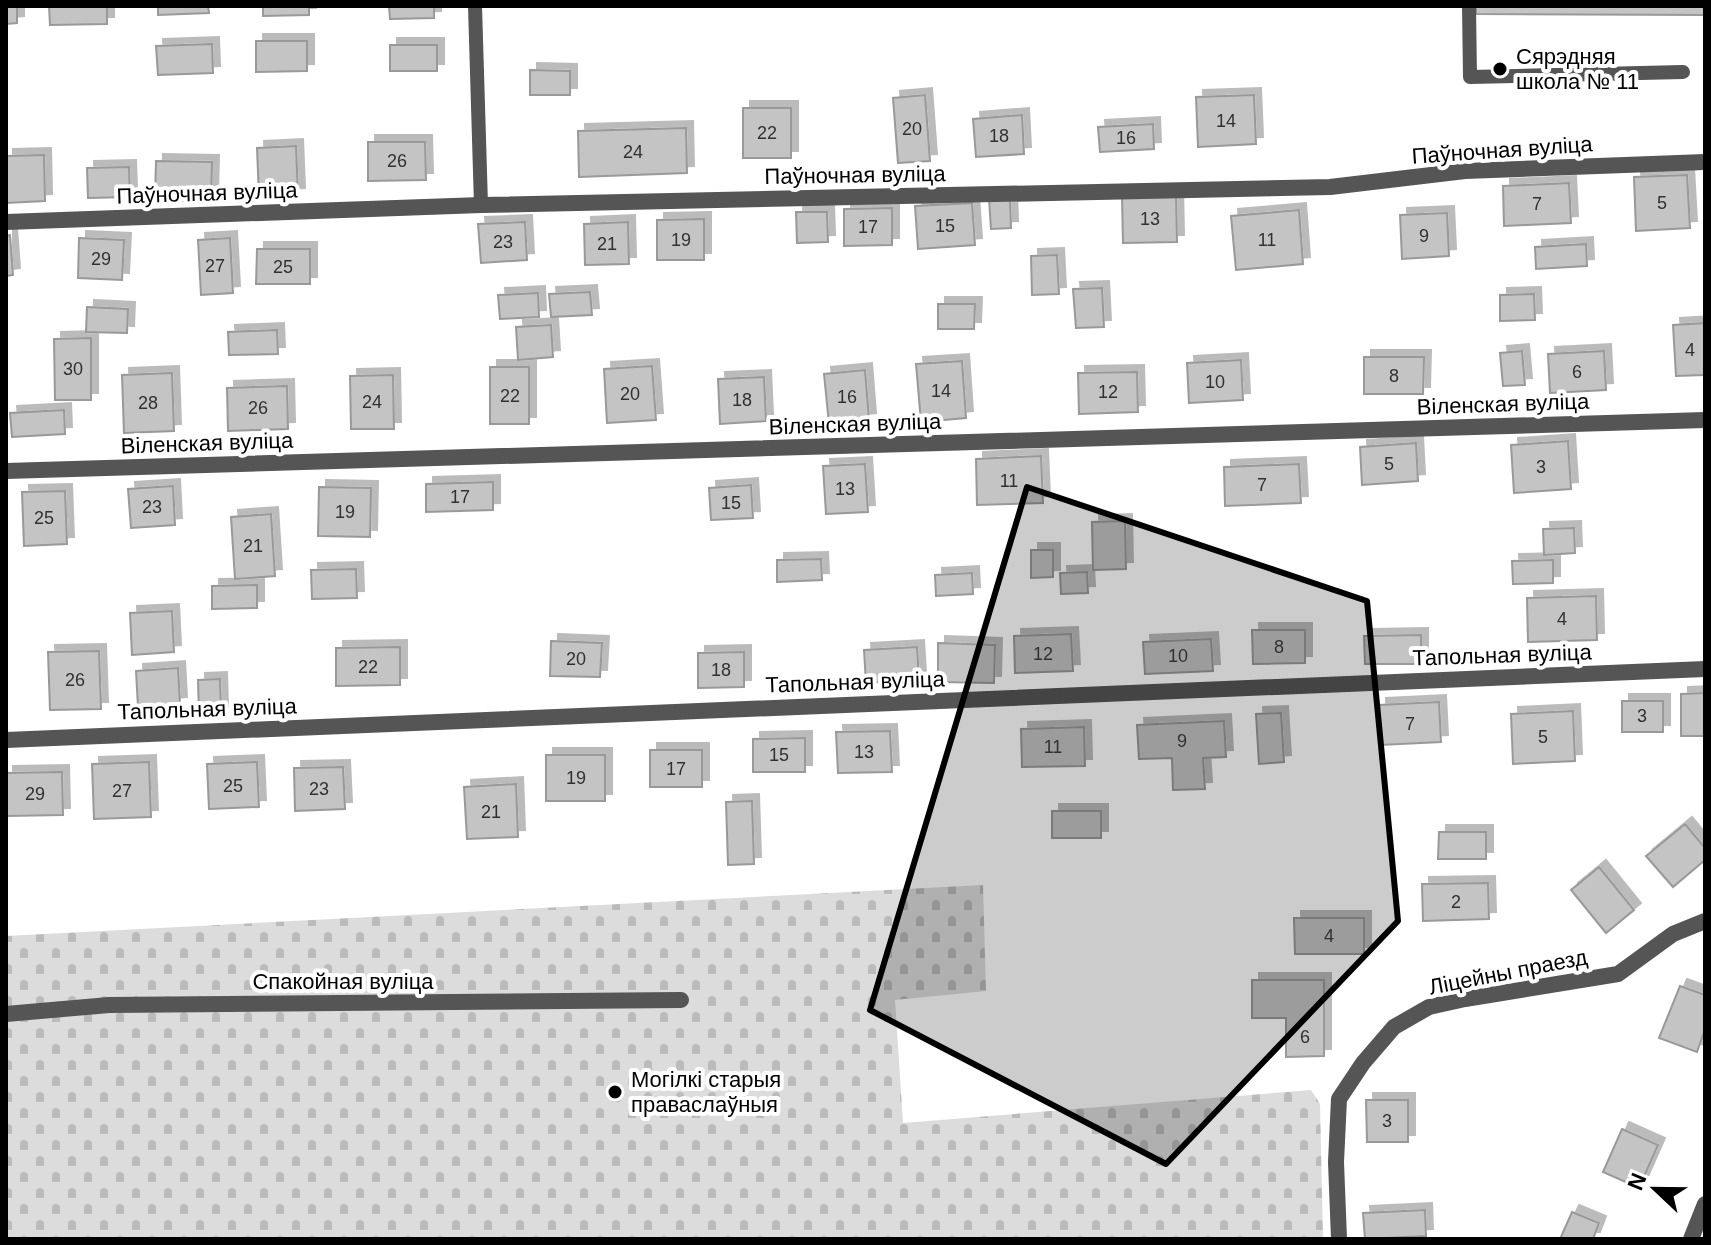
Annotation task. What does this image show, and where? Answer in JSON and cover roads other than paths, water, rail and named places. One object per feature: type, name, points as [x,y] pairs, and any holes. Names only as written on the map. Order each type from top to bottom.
[{"type":"street","name":"Паўночная вуліца","points":[[6,222],[481,205],[1330,187],[1465,171],[1705,162]]},
{"type":"street","name":"Віленская вуліца","points":[[6,471],[1705,420]]},
{"type":"street","name":"Тапольная вуліца","points":[[6,740],[1705,669]]},
{"type":"street","name":"Ліцейны праезд","points":[[1339,1239],[1336,1162],[1339,1099],[1363,1063],[1394,1027],[1429,1007],[1618,974],[1673,934],[1705,921]]},
{"type":"street","name":"Спакойная вуліца","points":[[6,1014],[109,1005],[681,1000]]},
{"type":"street","points":[[1691,1239],[1705,1204]]},
{"type":"lane","points":[[475,6],[481,205]]},
{"type":"lane","points":[[1469,6],[1470,77],[1683,72]]},
{"type":"place","name":"Сярэдняя школа № 11","points":[[1500,69]]},
{"type":"place","name":"Могілкі старыя праваслаўныя","points":[[615,1092]]}]
